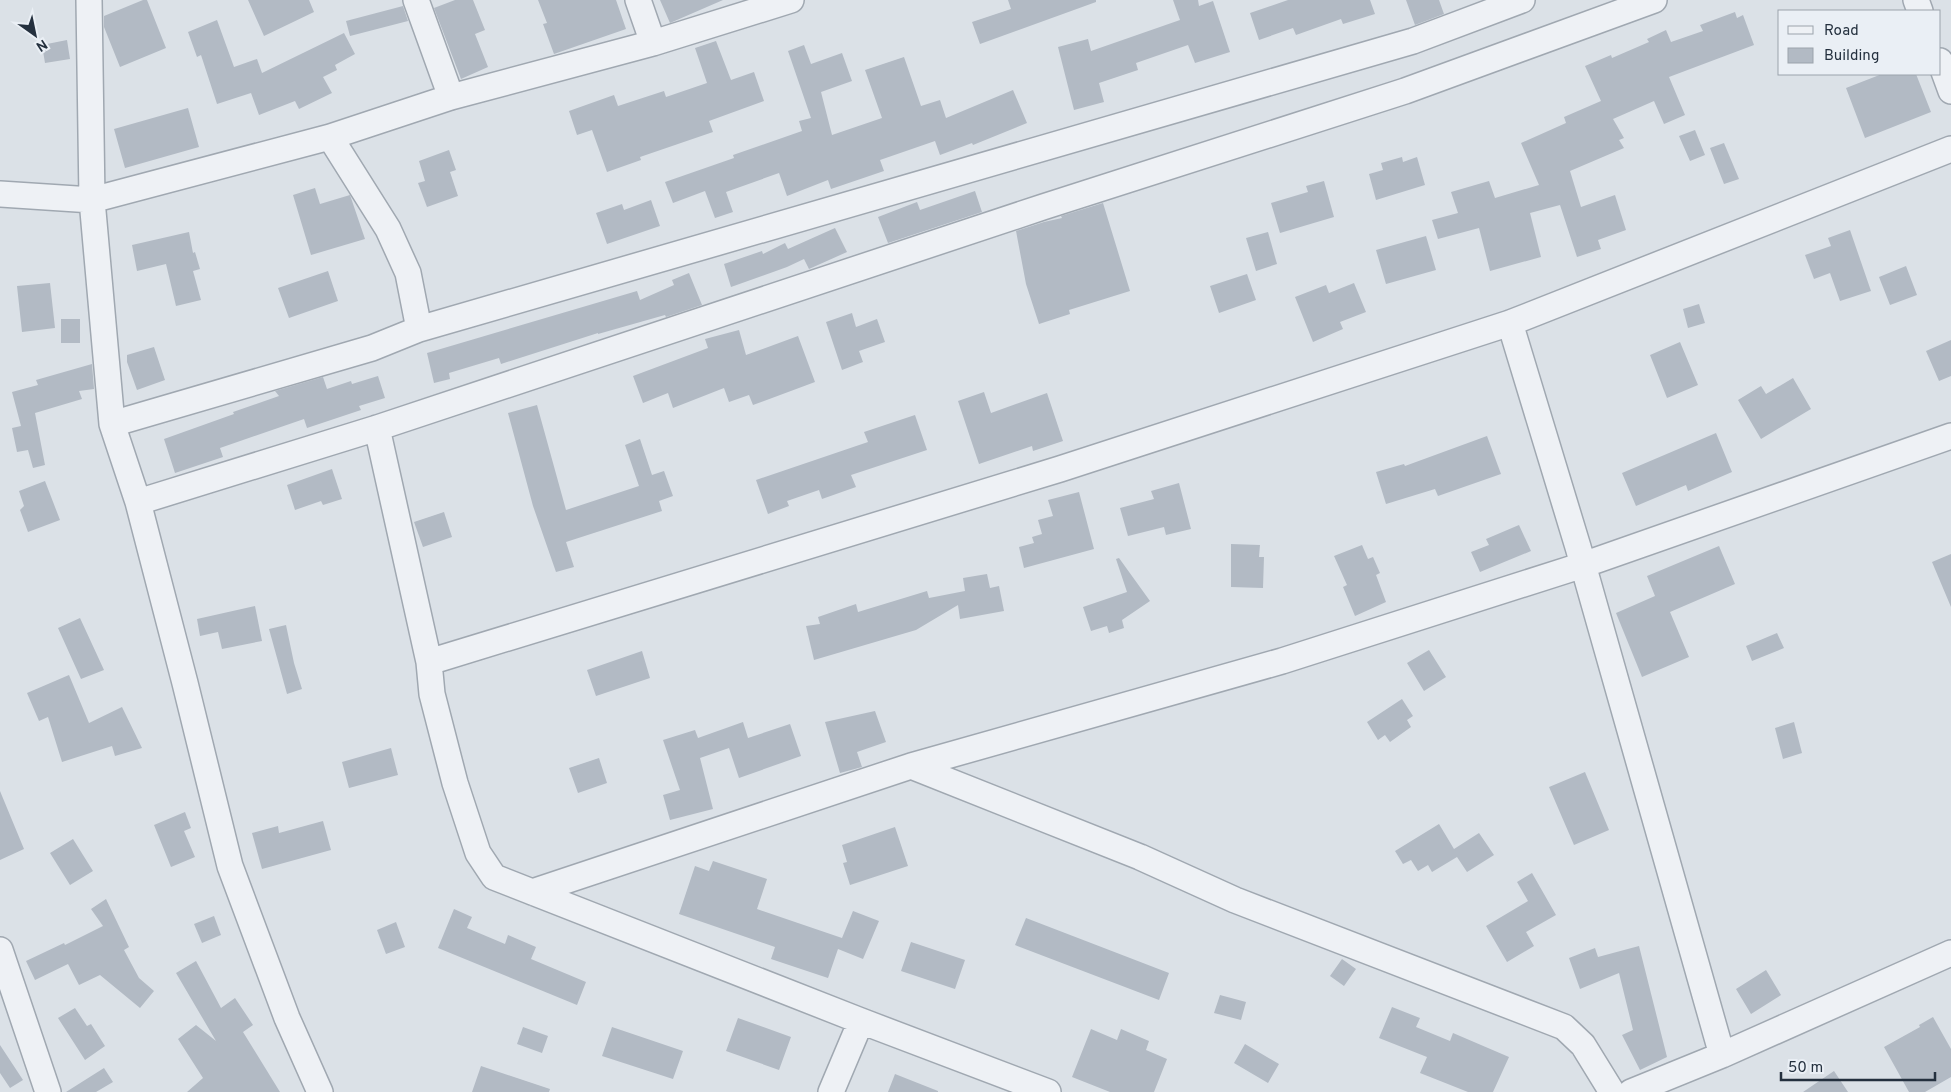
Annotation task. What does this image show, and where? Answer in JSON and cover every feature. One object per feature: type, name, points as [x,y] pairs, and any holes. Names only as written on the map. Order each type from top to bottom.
[{"type":"street","points":[[89,0],[92,200],[112,424],[138,502],[230,866],[287,1018],[320,1092]]},
{"type":"street","points":[[416,0],[451,97]]},
{"type":"street","points":[[638,0],[654,43]]},
{"type":"street","points":[[0,194],[92,200],[330,137],[451,97],[654,43],[791,0]]},
{"type":"street","points":[[112,424],[372,348],[419,329],[1404,44],[1522,0]]},
{"type":"street","points":[[138,502],[378,428],[1034,210],[1405,91],[1654,0]]},
{"type":"street","points":[[1941,65],[1951,91]]},
{"type":"street","points":[[330,137],[388,229],[408,273],[419,329]]},
{"type":"street","points":[[429,662],[1060,469],[1510,323],[1951,149]]},
{"type":"street","points":[[1510,323],[1583,566],[1722,1055]]},
{"type":"street","points":[[378,428],[429,662],[432,694],[450,765],[478,853],[494,877],[862,1022],[1048,1092]]},
{"type":"street","points":[[532,892],[911,766],[1282,661],[1583,566],[1951,436]]},
{"type":"street","points":[[911,766],[1140,858],[1235,900],[1564,1027],[1583,1045],[1612,1092]]},
{"type":"street","points":[[0,950],[6,986],[48,1092]]},
{"type":"street","points":[[1632,1092],[1722,1055],[1951,953]]},
{"type":"street","points":[[831,1092],[862,1022]]},
{"type":"building","points":[[147,0],[166,48],[120,67],[104,27],[104,16]]},
{"type":"building","points":[[248,0],[309,0],[314,12],[264,36]]},
{"type":"building","points":[[455,0],[473,0],[485,30],[475,34],[488,67],[461,79],[434,8]]},
{"type":"building","points":[[538,0],[616,0],[626,29],[554,54],[543,24],[547,23]]},
{"type":"building","points":[[660,0],[723,0],[670,23]]},
{"type":"building","points":[[1008,0],[1096,0],[1096,2],[980,44],[972,22],[1011,9]]},
{"type":"building","points":[[1173,0],[1198,0],[1199,6],[1213,1],[1230,52],[1195,63],[1188,45],[1136,63],[1138,70],[1099,83],[1104,102],[1074,110],[1058,47],[1088,39],[1091,51],[1180,20]]},
{"type":"building","points":[[1288,0],[1370,0],[1375,14],[1343,24],[1341,19],[1296,35],[1293,28],[1259,40],[1250,13]]},
{"type":"building","points":[[1406,0],[1439,0],[1444,14],[1415,25]]},
{"type":"building","points":[[403,6],[408,21],[350,36],[346,21]]},
{"type":"building","points":[[1735,12],[1737,18],[1743,15],[1754,45],[1669,77],[1685,115],[1664,124],[1654,101],[1613,119],[1624,138],[1619,140],[1624,148],[1570,171],[1581,207],[1615,195],[1626,230],[1598,240],[1601,249],[1577,257],[1560,205],[1530,213],[1541,257],[1490,271],[1479,228],[1438,239],[1432,220],[1458,213],[1451,192],[1489,181],[1495,198],[1539,185],[1521,143],[1566,123],[1564,117],[1601,101],[1585,66],[1611,55],[1612,58],[1649,42],[1647,39],[1666,30],[1671,42],[1703,31],[1700,25]]},
{"type":"building","points":[[217,20],[234,67],[257,59],[262,73],[344,33],[355,54],[335,65],[337,70],[323,77],[332,93],[299,109],[295,101],[259,115],[251,93],[217,104],[201,55],[197,57],[188,32]]},
{"type":"building","points":[[67,40],[70,59],[45,63],[42,45]]},
{"type":"building","points":[[716,41],[731,80],[754,72],[764,101],[709,121],[713,132],[640,157],[641,160],[607,172],[592,130],[577,135],[569,111],[614,95],[618,106],[664,91],[666,97],[707,83],[695,48]]},
{"type":"building","points":[[804,45],[811,64],[842,53],[852,81],[821,92],[832,135],[882,118],[865,70],[904,57],[921,106],[940,100],[946,118],[1013,90],[1027,123],[973,145],[972,143],[940,155],[935,141],[880,160],[884,171],[831,189],[828,180],[787,196],[779,173],[726,192],[733,212],[715,218],[705,191],[673,203],[665,182],[734,158],[733,155],[802,131],[799,121],[811,118],[788,51]]},
{"type":"building","points":[[1879,75],[1916,75],[1931,112],[1865,138],[1846,88]]},
{"type":"building","points":[[188,108],[199,147],[125,168],[114,129]]},
{"type":"building","points":[[1695,130],[1705,155],[1690,161],[1679,136]]},
{"type":"building","points":[[1724,143],[1739,179],[1724,184],[1710,148]]},
{"type":"building","points":[[449,150],[456,170],[450,172],[458,196],[427,207],[418,183],[425,181],[419,161]]},
{"type":"building","points":[[1402,157],[1403,162],[1417,157],[1425,185],[1376,200],[1369,174],[1383,170],[1381,163]]},
{"type":"building","points":[[1324,181],[1334,217],[1280,233],[1271,203],[1308,192],[1306,186]]},
{"type":"building","points":[[315,188],[320,204],[350,195],[365,239],[311,255],[293,195]]},
{"type":"building","points":[[975,191],[982,212],[888,243],[878,217],[917,202],[920,210]]},
{"type":"building","points":[[651,200],[660,226],[607,244],[596,213],[622,204],[624,210]]},
{"type":"building","points":[[1103,203],[1130,291],[1069,310],[1070,314],[1039,324],[1026,284],[1016,231],[1062,218],[1061,216]]},
{"type":"building","points":[[835,228],[847,252],[809,269],[804,259],[731,287],[724,264],[762,251],[763,254],[785,243],[788,249]]},
{"type":"building","points":[[1850,230],[1871,291],[1840,301],[1830,273],[1814,279],[1805,255],[1831,246],[1828,238]]},
{"type":"building","points":[[189,232],[193,253],[195,252],[200,269],[193,271],[201,300],[176,306],[166,264],[137,271],[132,245]]},
{"type":"building","points":[[1268,232],[1277,264],[1256,271],[1246,238]]},
{"type":"building","points":[[1426,236],[1436,270],[1386,284],[1376,250]]},
{"type":"building","points":[[1906,266],[1917,295],[1890,305],[1879,277]]},
{"type":"building","points":[[328,271],[338,301],[289,318],[278,288]]},
{"type":"building","points":[[689,273],[702,305],[666,317],[665,315],[598,333],[501,364],[499,358],[449,373],[450,379],[434,383],[427,353],[637,291],[640,300],[674,285],[672,280]]},
{"type":"building","points":[[1247,274],[1256,300],[1219,313],[1210,286]]},
{"type":"building","points":[[50,283],[55,328],[22,332],[17,286]]},
{"type":"building","points":[[1354,283],[1366,312],[1340,322],[1343,329],[1313,342],[1295,297],[1326,285],[1329,293]]},
{"type":"building","points":[[1699,304],[1705,323],[1688,328],[1683,309]]},
{"type":"building","points":[[852,313],[856,327],[877,319],[885,342],[859,351],[863,362],[842,370],[826,322]]},
{"type":"building","points":[[61,319],[80,319],[80,343],[61,343]]},
{"type":"building","points":[[739,330],[746,355],[798,336],[815,382],[753,405],[749,395],[729,402],[724,388],[673,408],[668,393],[643,403],[633,376],[708,348],[705,339]]},
{"type":"building","points":[[1951,340],[1951,376],[1939,381],[1926,351]]},
{"type":"building","points":[[1680,342],[1698,385],[1667,398],[1650,355]]},
{"type":"building","points":[[154,347],[165,380],[137,390],[127,362],[127,355]]},
{"type":"building","points":[[92,364],[94,389],[79,391],[82,399],[35,413],[45,465],[33,468],[28,450],[17,452],[12,428],[21,426],[12,392],[38,385],[36,380]]},
{"type":"building","points":[[378,376],[385,398],[359,406],[361,410],[307,428],[304,419],[220,448],[223,457],[175,473],[164,439],[279,396],[275,391],[323,377],[327,389],[351,381],[352,384]]},
{"type":"building","points":[[1793,378],[1811,409],[1761,439],[1738,400],[1761,386],[1766,394]]},
{"type":"building","points":[[984,392],[991,413],[1047,393],[1063,441],[1033,451],[1032,446],[979,464],[958,401]]},
{"type":"building","points":[[537,405],[566,510],[639,486],[625,445],[640,439],[652,475],[664,471],[673,496],[659,501],[662,511],[566,542],[574,567],[556,572],[533,506],[508,413]]},
{"type":"building","points":[[915,415],[927,450],[851,475],[856,487],[822,499],[819,490],[787,501],[789,506],[768,514],[756,480],[868,442],[864,432]]},
{"type":"building","points":[[1716,433],[1732,472],[1688,491],[1686,485],[1636,506],[1622,473]]},
{"type":"building","points":[[1487,436],[1501,474],[1438,496],[1435,489],[1386,504],[1376,472],[1404,464],[1405,466]]},
{"type":"building","points":[[332,469],[342,499],[323,505],[321,501],[295,510],[287,485]]},
{"type":"building","points":[[45,481],[60,520],[28,532],[20,510],[24,506],[19,491]]},
{"type":"building","points":[[1179,483],[1191,529],[1166,535],[1164,527],[1128,536],[1120,508],[1154,499],[1151,491]]},
{"type":"building","points":[[1079,492],[1094,549],[1024,568],[1019,547],[1034,543],[1032,537],[1042,534],[1038,520],[1053,516],[1048,500]]},
{"type":"building","points":[[444,512],[452,537],[423,547],[414,522]]},
{"type":"building","points":[[1519,525],[1531,551],[1480,572],[1471,552],[1489,545],[1486,539]]},
{"type":"building","points":[[1231,544],[1260,545],[1259,557],[1264,557],[1263,588],[1231,587]]},
{"type":"building","points":[[1362,545],[1368,559],[1373,557],[1380,573],[1376,575],[1386,602],[1355,616],[1343,587],[1347,585],[1334,556]]},
{"type":"building","points":[[1719,546],[1735,584],[1670,612],[1689,657],[1642,677],[1616,613],[1655,596],[1647,576]]},
{"type":"building","points":[[1951,554],[1951,607],[1932,562]]},
{"type":"building","points":[[1119,558],[1150,601],[1122,620],[1124,628],[1109,633],[1107,626],[1091,631],[1083,607],[1127,592],[1116,559]]},
{"type":"building","points":[[987,574],[990,588],[999,586],[1004,611],[960,619],[958,605],[916,630],[814,660],[806,626],[820,624],[818,617],[856,604],[858,612],[927,591],[929,598],[965,591],[963,578]]},
{"type":"building","points":[[255,606],[262,641],[222,649],[218,632],[200,636],[197,619]]},
{"type":"building","points":[[80,618],[104,670],[81,679],[58,628]]},
{"type":"building","points":[[286,625],[302,689],[287,694],[269,629]]},
{"type":"building","points":[[1777,633],[1784,648],[1752,661],[1746,646]]},
{"type":"building","points":[[1429,650],[1446,677],[1424,691],[1407,663]]},
{"type":"building","points":[[642,651],[650,678],[596,696],[587,670]]},
{"type":"building","points":[[69,675],[89,723],[122,707],[142,748],[115,756],[112,746],[62,762],[48,717],[39,721],[27,693]]},
{"type":"building","points":[[1402,699],[1413,716],[1407,720],[1411,727],[1390,742],[1385,735],[1378,740],[1367,722]]},
{"type":"building","points":[[875,711],[886,742],[857,752],[862,767],[840,773],[825,722]]},
{"type":"building","points":[[743,722],[748,738],[790,724],[801,756],[739,778],[729,748],[700,758],[713,809],[670,820],[663,795],[680,790],[663,740],[695,730],[698,738]]},
{"type":"building","points":[[1794,722],[1802,753],[1783,759],[1775,728]]},
{"type":"building","points":[[391,748],[398,775],[349,788],[342,762]]},
{"type":"building","points":[[599,758],[607,783],[578,793],[569,768]]},
{"type":"building","points":[[1585,772],[1609,830],[1574,845],[1549,787]]},
{"type":"building","points":[[0,791],[24,849],[0,860]]},
{"type":"building","points":[[185,812],[191,828],[184,831],[195,857],[171,867],[154,825]]},
{"type":"building","points":[[323,821],[331,850],[262,869],[252,833],[278,826],[279,833]]},
{"type":"building","points":[[1439,824],[1454,849],[1479,833],[1494,855],[1467,872],[1457,857],[1432,872],[1428,865],[1418,871],[1411,860],[1403,864],[1395,851]]},
{"type":"building","points":[[895,827],[908,866],[850,885],[843,863],[847,862],[842,845]]},
{"type":"building","points":[[73,839],[93,871],[70,885],[50,853]]},
{"type":"building","points":[[713,861],[767,879],[757,909],[842,938],[853,911],[879,921],[863,959],[838,949],[828,978],[771,959],[775,947],[679,914],[695,866],[709,871]]},
{"type":"building","points":[[1532,873],[1556,915],[1526,932],[1534,946],[1507,962],[1486,926],[1528,901],[1517,882]]},
{"type":"building","points":[[106,899],[129,947],[124,950],[139,978],[154,991],[140,1008],[100,975],[79,985],[68,964],[35,980],[26,961],[64,943],[65,945],[103,926],[91,909]]},
{"type":"building","points":[[454,909],[472,917],[467,928],[505,944],[508,935],[536,947],[531,959],[586,982],[577,1005],[438,948]]},
{"type":"building","points":[[214,916],[221,935],[202,943],[194,924]]},
{"type":"building","points":[[1026,918],[1169,973],[1159,1000],[1015,945]]},
{"type":"building","points":[[396,922],[405,947],[386,954],[377,930]]},
{"type":"building","points":[[911,942],[965,960],[955,989],[901,971]]},
{"type":"building","points":[[1639,946],[1667,1057],[1640,1070],[1622,1035],[1633,1030],[1619,973],[1580,989],[1569,958],[1595,948],[1598,957]]},
{"type":"building","points":[[1342,959],[1356,969],[1344,986],[1330,976]]},
{"type":"building","points":[[196,961],[221,1008],[235,998],[253,1025],[243,1032],[280,1092],[187,1092],[203,1078],[178,1039],[196,1025],[216,1041],[176,973]]},
{"type":"building","points":[[1766,970],[1781,995],[1751,1014],[1736,989]]},
{"type":"building","points":[[1220,995],[1246,1002],[1241,1020],[1214,1013]]},
{"type":"building","points":[[1392,1007],[1420,1018],[1416,1027],[1450,1041],[1453,1033],[1509,1057],[1493,1092],[1468,1092],[1420,1073],[1427,1057],[1379,1038]]},
{"type":"building","points":[[75,1008],[87,1026],[91,1024],[105,1046],[85,1060],[58,1018]]},
{"type":"building","points":[[1933,1017],[1951,1049],[1951,1077],[1925,1092],[1909,1092],[1884,1047],[1920,1027],[1919,1025]]},
{"type":"building","points":[[738,1018],[791,1037],[779,1070],[726,1051]]},
{"type":"building","points":[[523,1027],[548,1036],[542,1053],[517,1044]]},
{"type":"building","points":[[612,1027],[683,1051],[673,1079],[602,1056]]},
{"type":"building","points":[[1091,1029],[1117,1040],[1121,1029],[1149,1041],[1146,1050],[1167,1059],[1154,1092],[1110,1092],[1072,1077]]},
{"type":"building","points":[[1245,1044],[1279,1064],[1268,1083],[1234,1063]]},
{"type":"building","points":[[0,1045],[23,1080],[10,1088],[0,1073]]},
{"type":"building","points":[[481,1066],[550,1089],[549,1092],[472,1092]]},
{"type":"building","points":[[104,1068],[113,1082],[96,1092],[66,1092]]},
{"type":"building","points":[[1834,1071],[1848,1092],[1803,1092]]},
{"type":"building","points":[[895,1074],[938,1091],[938,1092],[888,1092]]}]
